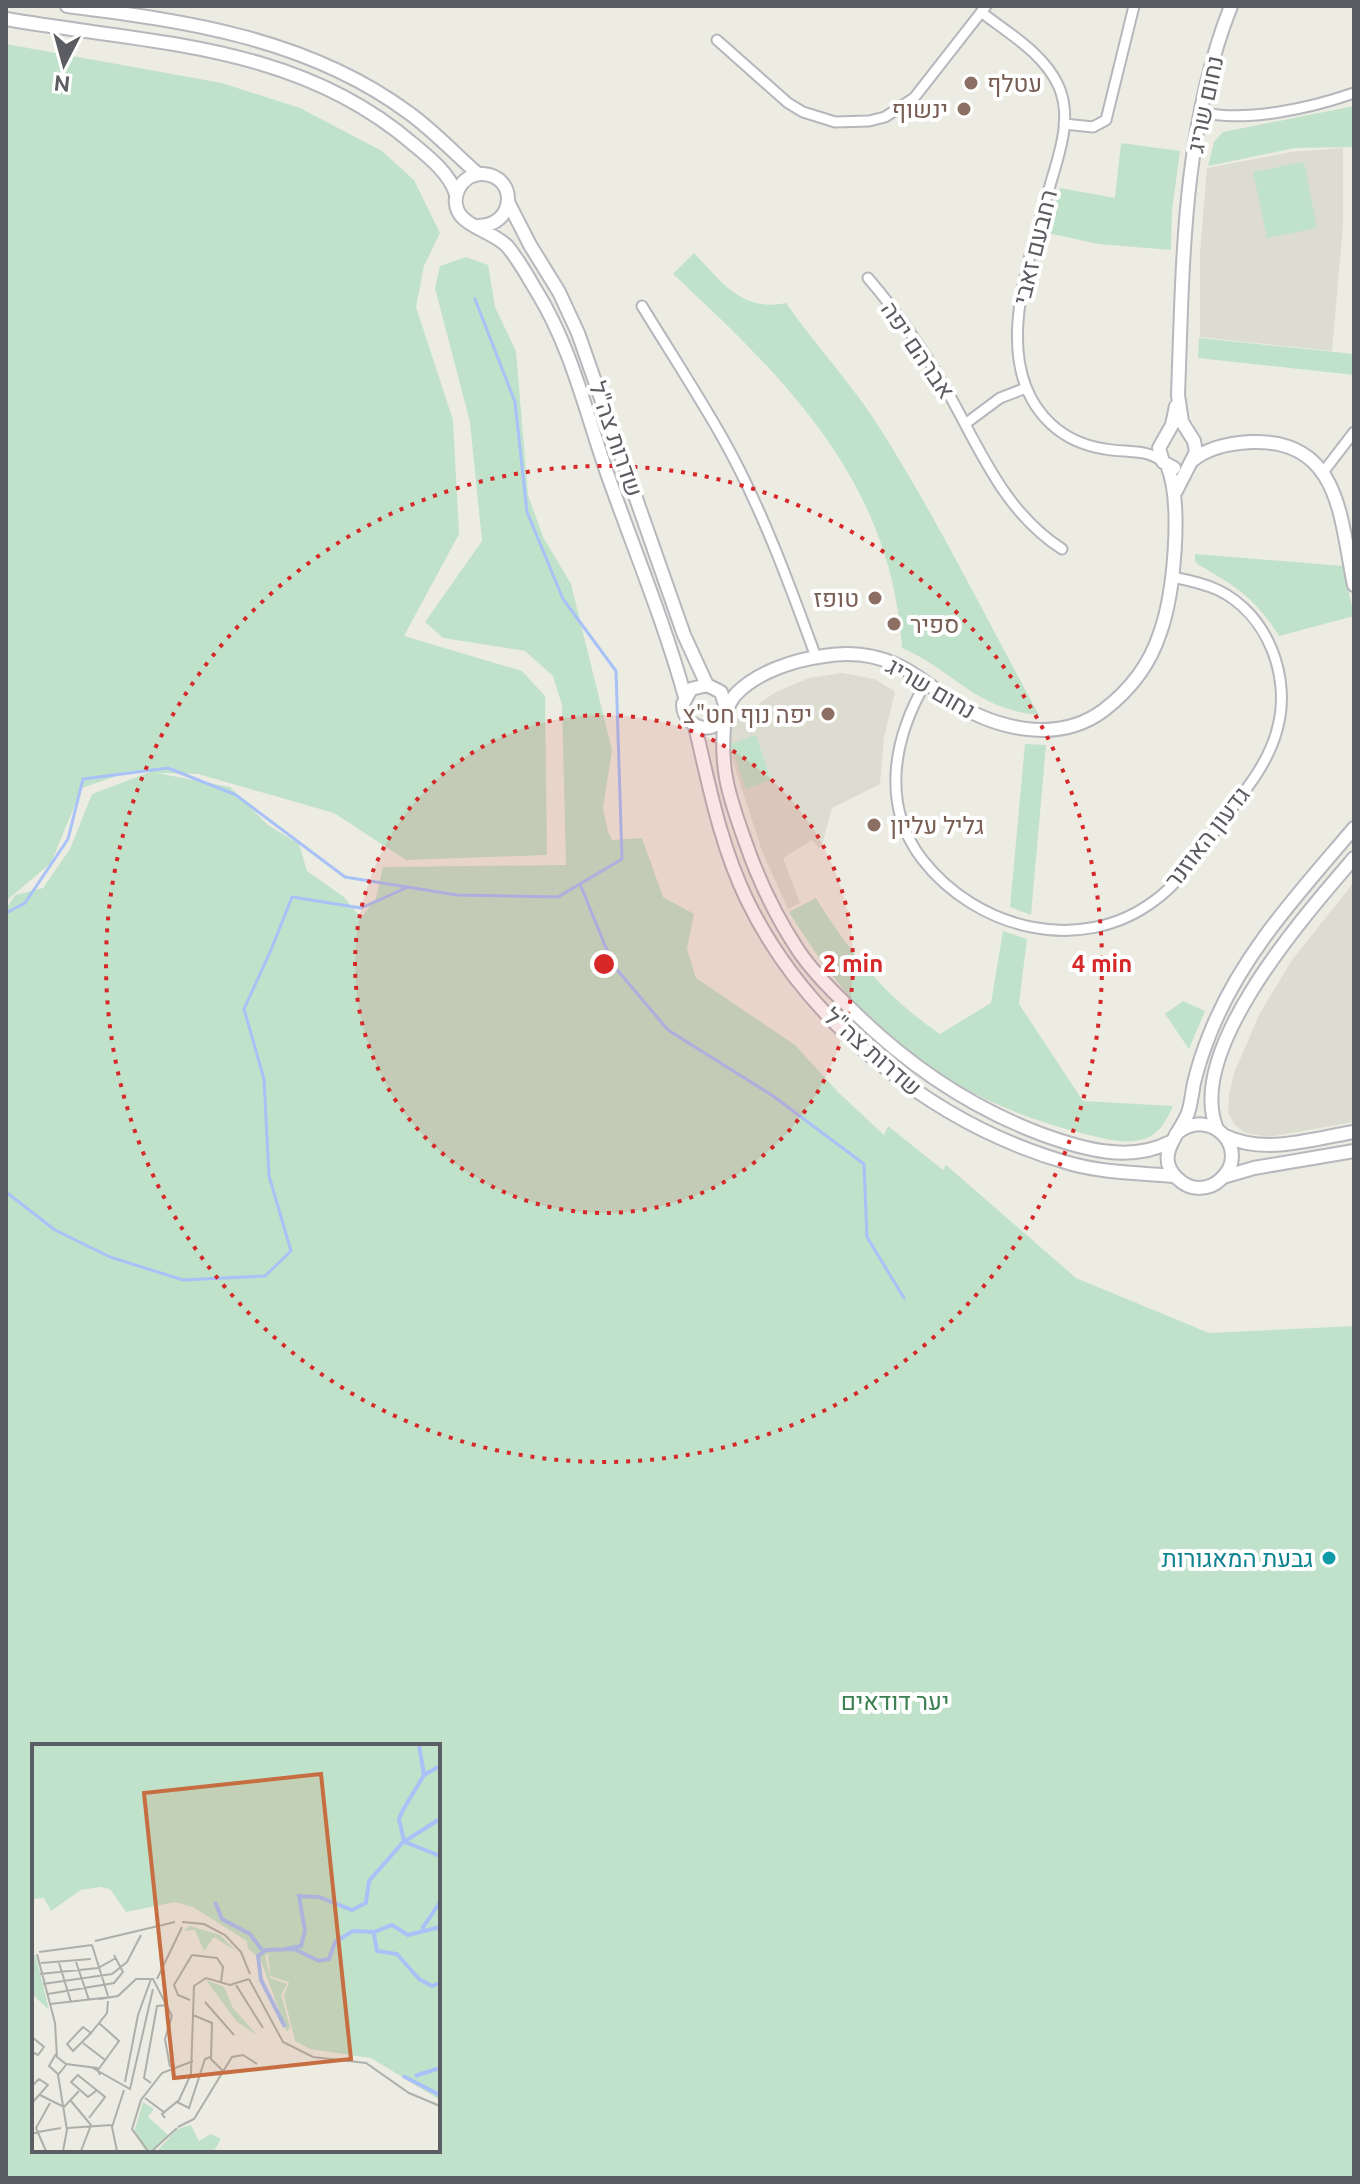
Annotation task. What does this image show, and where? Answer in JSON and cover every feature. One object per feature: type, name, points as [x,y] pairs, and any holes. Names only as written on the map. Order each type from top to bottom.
[{"type":"main road","points":[[67,6],[226,31],[313,58],[411,114],[478,174]]},
{"type":"main road","name":"נחום שריג","points":[[1164,438],[1172,425],[1178,395],[1186,206],[1201,112],[1215,50],[1231,6]]},
{"type":"main road","points":[[6,19],[121,34],[222,52],[291,73],[332,91],[396,129],[448,177],[463,218],[478,226],[486,226],[502,218],[508,202],[507,193],[499,181],[486,174],[478,174],[464,181],[456,194]]},
{"type":"main road","name":"שדרות צה\"ל","points":[[508,202],[559,292],[583,344],[684,635],[708,685]]},
{"type":"main road","name":"שדרות צה\"ל","points":[[478,226],[495,236],[516,257],[561,340],[685,697]]},
{"type":"main road","name":"נחום שריג","points":[[1178,395],[1181,418],[1189,435]]},
{"type":"main road","points":[[1230,444],[1206,451],[1179,469],[1165,464],[1159,451],[1164,438],[1176,432],[1206,442],[1286,445],[1309,456],[1324,471],[1335,496],[1351,558],[1354,585]]},
{"type":"main road","points":[[1189,435],[1196,449],[1191,462]]},
{"type":"main road","name":"נחום שריג","points":[[1175,494],[1191,462]]},
{"type":"main road","name":"נחום שריג","points":[[708,685],[731,686],[816,657],[842,654],[876,657],[909,671],[963,708],[1000,724],[1053,730],[1084,722],[1112,704],[1144,667],[1163,624],[1172,577],[1175,494],[1165,464]]},
{"type":"main road","name":"נחום שריג","points":[[726,710],[737,693],[760,677]]},
{"type":"main road","points":[[708,685],[723,695],[726,710],[720,721],[712,726],[695,726],[684,714],[685,697],[693,687],[708,685]]},
{"type":"main road","name":"שדרות צה\"ל","points":[[726,710],[722,748],[725,784],[765,892],[810,967],[871,1029],[945,1088],[1012,1123],[1080,1146],[1110,1152],[1141,1153],[1173,1138]]},
{"type":"main road","name":"שדרות צה\"ל","points":[[695,726],[716,816],[747,900],[795,979],[858,1043],[921,1095],[1004,1141],[1075,1165],[1175,1176]]},
{"type":"main road","points":[[1354,828],[1276,919],[1240,973],[1211,1031],[1198,1069],[1189,1111],[1173,1138],[1167,1158],[1175,1176],[1182,1183],[1196,1188],[1211,1186],[1223,1177],[1254,1168],[1354,1151]]},
{"type":"main road","points":[[1223,1177],[1232,1159],[1231,1149],[1210,1111],[1212,1085],[1225,1046],[1244,1006],[1282,944],[1354,858]]},
{"type":"main road","points":[[1173,1138],[1183,1128],[1198,1124],[1240,1143],[1266,1147],[1354,1132]]},
{"type":"street","points":[[1064,124],[1093,127],[1106,120],[1134,6]]},
{"type":"street","points":[[717,40],[788,103],[819,118],[852,123],[885,117],[914,98],[983,9]]},
{"type":"street","name":"רחבעם זאבי","points":[[983,9],[1047,67],[1063,98],[1062,144],[1018,312],[1017,340],[1026,388],[1050,423],[1066,436],[1096,447],[1154,456],[1165,464]]},
{"type":"street","points":[[1201,112],[1218,116],[1249,116],[1354,93]]},
{"type":"street","name":"אברהם יפה","points":[[868,278],[919,346],[1005,495],[1036,530],[1062,549]]},
{"type":"street","points":[[642,306],[743,478],[816,657]]},
{"type":"street","name":"אברהם יפה","points":[[965,424],[1000,398],[1026,388]]},
{"type":"street","points":[[1324,471],[1354,432]]},
{"type":"street","name":"רחבעם זאבי","points":[[1131,451],[1164,438]]},
{"type":"street","name":"גדעון האוזנר","points":[[926,682],[909,711],[900,742],[896,771],[897,799],[904,826],[916,851],[934,873],[956,893],[985,910],[1036,929],[1072,932],[1107,926],[1124,919],[1149,905],[1173,885],[1266,759],[1278,730],[1282,701],[1280,674],[1272,648],[1259,626],[1242,606],[1221,592],[1198,582],[1172,577]]},
{"type":"shaded area","points":[[1343,148],[1343,225],[1332,351],[1200,337],[1200,253],[1207,168],[1291,152]]},
{"type":"shaded area","points":[[842,673],[875,679],[895,692],[884,737],[880,784],[832,808],[819,848],[812,840],[783,858],[800,903],[788,909],[762,851],[729,749],[729,733],[735,720],[776,692],[809,678]]},
{"type":"shaded area","points":[[1354,882],[1354,1122],[1269,1137],[1245,1133],[1234,1124],[1228,1112],[1229,1095],[1234,1073],[1260,1013],[1292,960]]},
{"type":"green space","name":"יער דודאים","points":[[6,44],[222,83],[300,108],[382,151],[414,180],[440,233],[424,266],[416,307],[453,420],[459,534],[404,636],[522,671],[545,696],[547,855],[406,860],[334,813],[198,774],[157,773],[230,787],[268,825],[299,844],[307,871],[344,897],[361,918],[376,898],[383,867],[566,865],[562,705],[553,676],[525,651],[443,638],[425,622],[482,541],[470,422],[435,288],[440,266],[466,257],[488,265],[495,307],[516,351],[528,495],[543,537],[571,584],[612,750],[603,808],[608,832],[612,840],[642,838],[663,897],[694,914],[687,949],[696,978],[795,1045],[839,1093],[884,1135],[888,1126],[943,1170],[946,1165],[1076,1278],[1209,1333],[1354,1326],[1354,2178],[6,2178],[6,909],[15,895],[43,888],[70,849],[92,794],[150,772],[131,771],[82,788],[51,863],[6,901]]},
{"type":"green space","points":[[1354,106],[1354,147],[1295,148],[1208,166],[1214,142],[1223,132]]},
{"type":"green space","points":[[1121,143],[1180,151],[1172,210],[1171,250],[1098,244],[1048,233],[1060,188],[1115,198]]},
{"type":"green space","points":[[1304,162],[1317,228],[1267,238],[1253,172]]},
{"type":"green space","points":[[694,253],[724,284],[744,299],[770,305],[786,303],[859,397],[923,500],[1039,715],[998,705],[902,648],[894,589],[878,535],[855,485],[826,439],[793,396],[756,354],[673,274]]},
{"type":"green space","points":[[1199,338],[1354,354],[1354,375],[1198,358]]},
{"type":"green space","points":[[1195,554],[1343,566],[1354,616],[1279,636],[1253,603],[1235,587],[1199,565]]},
{"type":"green space","points":[[756,735],[771,780],[746,789],[731,744]]},
{"type":"green space","points":[[1025,744],[1046,745],[1031,915],[1010,907]]},
{"type":"green space","points":[[816,898],[871,973],[903,1006],[940,1034],[991,1003],[1003,931],[1027,939],[1019,1004],[1083,1101],[1173,1106],[1166,1120],[1147,1138],[1131,1141],[1106,1139],[1007,1109],[938,1073],[880,1029],[837,982],[812,948],[789,912]]},
{"type":"green space","points":[[1183,1001],[1205,1011],[1189,1049],[1165,1014]]},
{"type":"waterway","points":[[6,913],[25,903],[68,839],[83,779],[168,768],[236,795],[345,877],[457,895],[558,897],[622,859],[616,671],[563,599],[527,512],[515,402],[475,299]]},
{"type":"waterway","points":[[580,884],[613,965],[668,1030],[773,1096],[864,1164],[867,1237],[904,1298]]},
{"type":"waterway","points":[[6,1192],[55,1230],[110,1257],[183,1280],[265,1276],[291,1251],[269,1176],[264,1079],[244,1009],[292,897],[361,908],[406,888]]},
{"type":"place","name":"עטלף","points":[[971,83]]},
{"type":"place","name":"ינשוף","points":[[964,109]]},
{"type":"place","name":"טופז","points":[[875,598]]},
{"type":"place","name":"ספיר","points":[[894,624]]},
{"type":"place","name":"יפה נוף חט\"צ","points":[[828,714]]},
{"type":"place","name":"גליל עליון","points":[[874,825]]},
{"type":"place","name":"גבעת המאגורות","points":[[1329,1558]]}]
